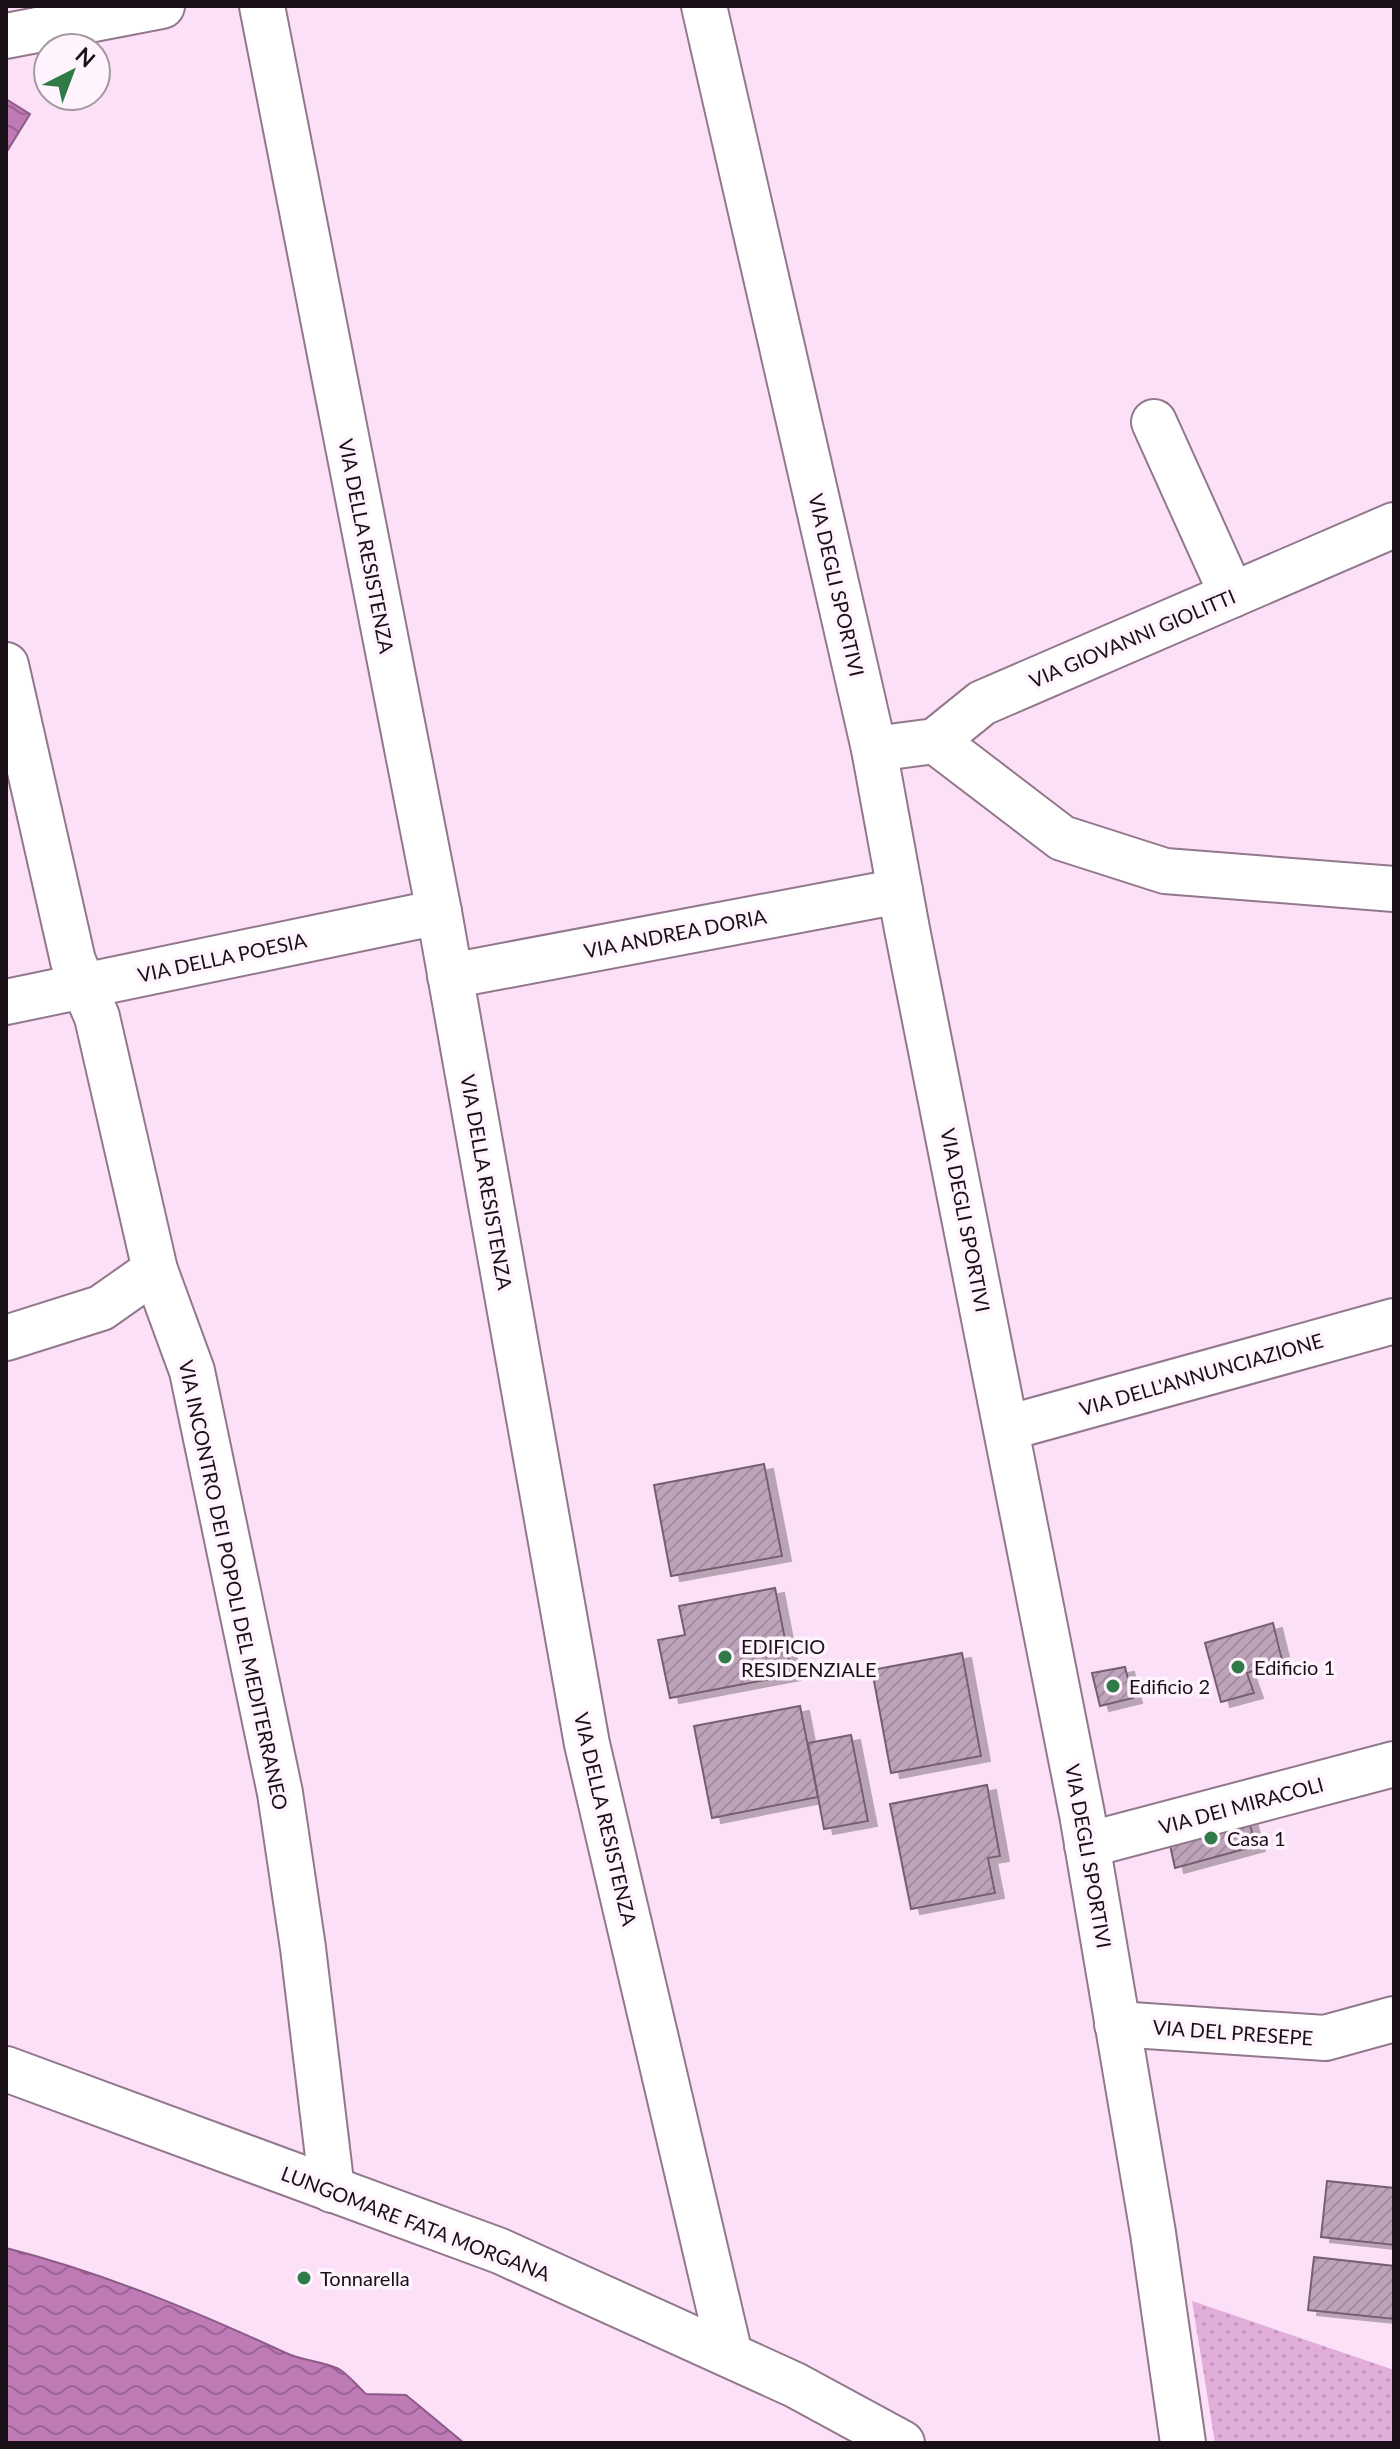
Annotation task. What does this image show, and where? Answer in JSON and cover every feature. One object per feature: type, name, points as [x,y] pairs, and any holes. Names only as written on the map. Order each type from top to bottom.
[{"type":"street","points":[[6,36],[162,6]]},
{"type":"street","name":"VIA DELLA RESISTENZA","points":[[262,6],[439,912],[587,1744],[730,2355]]},
{"type":"street","name":"VIA DEGLI SPORTIVI","points":[[704,6],[874,749],[1087,1845],[1153,2233],[1183,2443]]},
{"type":"street","points":[[1154,422],[1232,595]]},
{"type":"street","name":"VIA GIOVANNI GIOLITTI","points":[[935,741],[982,703],[1394,525]]},
{"type":"street","name":"VIA INCONTRO DEI POPOLI DEL MEDITERRANEO","points":[[6,665],[73,961],[97,1017],[155,1270],[192,1371],[280,1793],[303,1948],[332,2190]]},
{"type":"street","points":[[874,749],[935,741],[1062,838],[1165,871],[1394,889]]},
{"type":"street","name":"VIA ANDREA DORIA","points":[[450,976],[900,891]]},
{"type":"street","name":"VIA DELLA POESIA","points":[[6,1002],[439,912]]},
{"type":"street","points":[[6,1338],[101,1308],[155,1270]]},
{"type":"street","name":"VIA DELL'ANNUNCIAZIONE","points":[[1007,1428],[1394,1321]]},
{"type":"street","name":"VIA DEI MIRACOLI","points":[[1087,1845],[1394,1764]]},
{"type":"street","name":"VIA DEL PRESEPE","points":[[1117,2024],[1325,2038],[1394,2019]]},
{"type":"street","name":"LUNGOMARE FATA MORGANA","points":[[6,2069],[500,2251],[795,2385],[902,2443]]},
{"type":"shaded area","points":[[1192,2301],[1394,2370],[1394,2443],[1215,2443]]},
{"type":"water","points":[[6,99],[30,114],[6,153]]},
{"type":"water","points":[[6,2248],[114,2281],[293,2356],[333,2366],[366,2394],[406,2395],[464,2443],[6,2443]]},
{"type":"building","points":[[764,1464],[782,1556],[671,1576],[654,1485]]},
{"type":"building","name":"EDIFICIO RESIDENZIALE","points":[[775,1588],[792,1675],[670,1698],[658,1640],[685,1635],[679,1606]]},
{"type":"building","name":"Edificio 1","points":[[1273,1623],[1282,1660],[1247,1673],[1254,1693],[1221,1702],[1205,1643]]},
{"type":"building","name":"EDIFICIO RESIDENZIALE","points":[[962,1653],[981,1756],[891,1773],[872,1670]]},
{"type":"building","name":"Edificio 2","points":[[1125,1667],[1133,1698],[1100,1706],[1092,1673]]},
{"type":"building","points":[[800,1706],[818,1797],[712,1818],[694,1726]]},
{"type":"building","points":[[851,1735],[868,1821],[824,1829],[808,1743]]},
{"type":"building","points":[[987,1785],[1000,1856],[988,1858],[995,1893],[911,1909],[890,1804]]},
{"type":"building","name":"Casa 1","points":[[1246,1811],[1256,1846],[1175,1868],[1167,1831]]},
{"type":"building","points":[[1327,2181],[1394,2188],[1394,2245],[1321,2237]]},
{"type":"building","points":[[1314,2257],[1394,2266],[1394,2319],[1308,2310]]},
{"type":"place","name":"EDIFICIO RESIDENZIALE","points":[[725,1657]]},
{"type":"place","name":"Edificio 1","points":[[1238,1667]]},
{"type":"place","name":"Edificio 2","points":[[1113,1686]]},
{"type":"place","name":"Casa 1","points":[[1211,1838]]},
{"type":"place","name":"Tonnarella","points":[[304,2278]]}]
